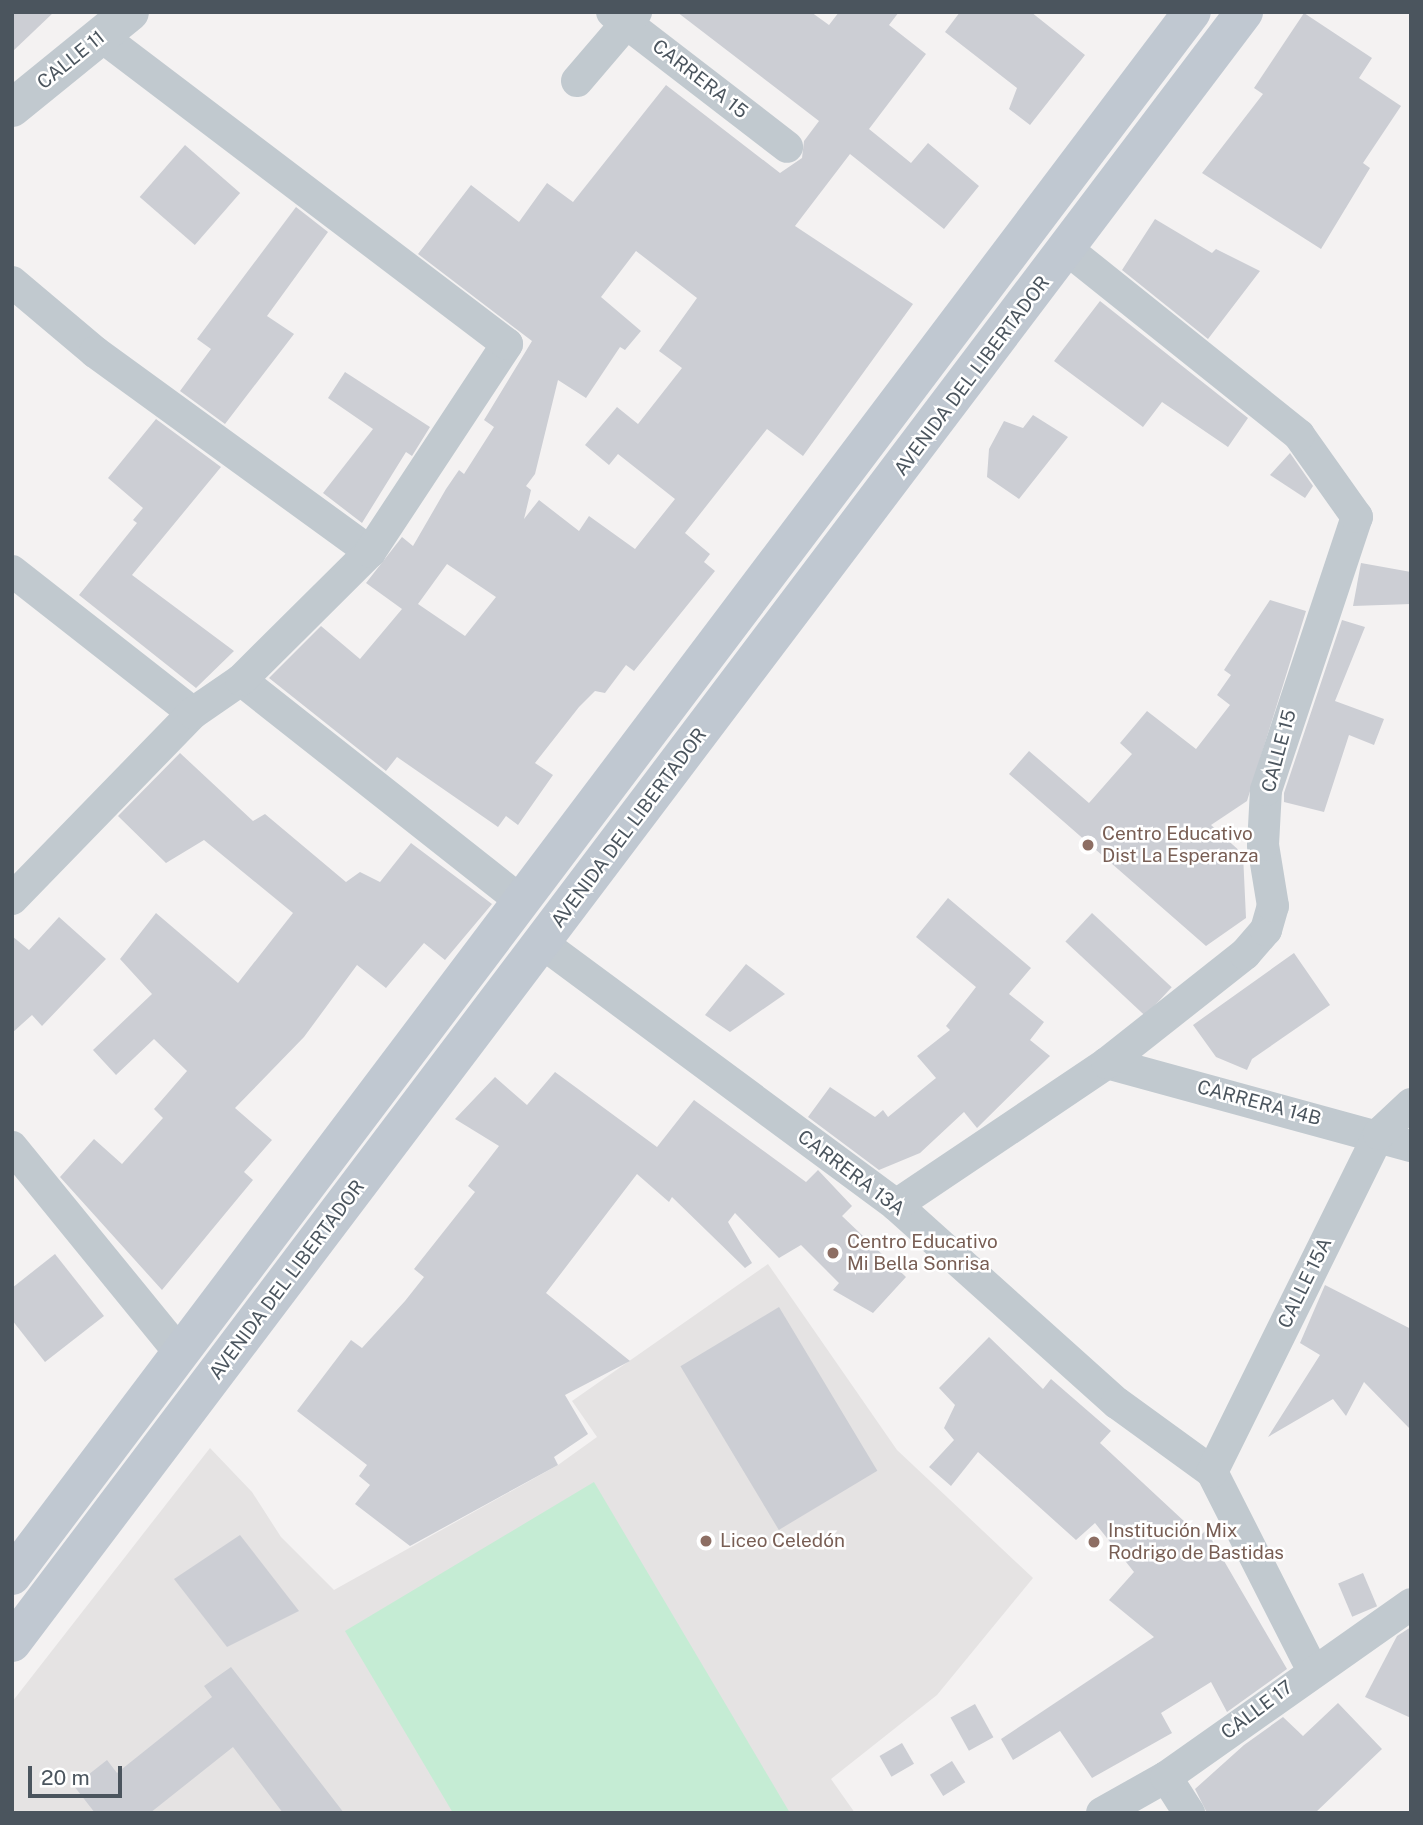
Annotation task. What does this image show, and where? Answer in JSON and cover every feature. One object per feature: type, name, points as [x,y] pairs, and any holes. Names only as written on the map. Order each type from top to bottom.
[{"type":"main road","points":[[12,1576],[1192,12]]},
{"type":"main road","name":"AVENIDA DEL LIBERTADOR","points":[[12,1643],[1068,250],[1244,12]]},
{"type":"street","points":[[577,81],[626,16]]},
{"type":"street","name":"CARRERA 15","points":[[626,16],[787,147]]},
{"type":"street","points":[[12,899],[193,713],[240,680],[370,552],[508,344],[122,19]]},
{"type":"street","name":"CALLE 11","points":[[12,108],[122,19]]},
{"type":"street","name":"CALLE 15","points":[[896,1205],[1107,1063],[1245,954],[1266,930],[1273,906],[1263,845],[1266,790],[1357,517],[1299,435],[1068,250]]},
{"type":"street","points":[[12,282],[95,352],[370,552]]},
{"type":"street","points":[[12,571],[193,713]]},
{"type":"street","points":[[240,680],[521,901]]},
{"type":"street","name":"CARRERA 13A","points":[[542,943],[896,1205],[1116,1403],[1212,1472]]},
{"type":"street","name":"CARRERA 14B","points":[[1107,1063],[1378,1134],[1411,1146]]},
{"type":"street","name":"CALLE 15A","points":[[1212,1472],[1378,1134],[1411,1104]]},
{"type":"street","points":[[1378,1134],[1411,1120]]},
{"type":"street","points":[[12,1147],[180,1353]]},
{"type":"street","points":[[1212,1472],[1312,1669]]},
{"type":"street","name":"CALLE 17","points":[[1102,1813],[1166,1777],[1312,1669],[1409,1608]]},
{"type":"street","points":[[1166,1777],[1189,1813]]},
{"type":"shaded area","name":"Liceo Celedón","points":[[768,1264],[897,1450],[1033,1578],[937,1695],[831,1779],[855,1813],[12,1813],[12,1702],[210,1448],[252,1492],[281,1537],[334,1590],[558,1465],[597,1437],[572,1401]]},
{"type":"green space","points":[[594,1482],[790,1813],[453,1813],[345,1631]]},
{"type":"building","points":[[12,12],[54,12],[12,52]]},
{"type":"building","points":[[677,12],[811,12],[829,25],[839,12],[899,12],[889,25],[926,54],[869,129],[911,163],[928,143],[979,186],[944,229],[850,154],[795,226],[913,304],[803,456],[767,429],[685,533],[710,554],[704,562],[715,571],[634,671],[626,665],[605,693],[595,691],[535,763],[553,775],[518,825],[506,816],[498,827],[397,757],[386,771],[269,678],[321,626],[360,659],[402,609],[366,583],[402,537],[413,546],[459,470],[464,474],[494,427],[484,420],[532,341],[418,254],[471,185],[519,222],[547,183],[573,202],[666,85],[780,173],[802,158],[804,141],[819,121]],"holes":[[[636,251],[697,298],[659,351],[682,368],[638,424],[617,407],[585,445],[609,465],[618,454],[675,499],[635,549],[589,516],[579,531],[539,500],[524,519],[531,490],[526,486],[535,474],[558,380],[586,398],[620,347],[625,350],[641,331],[601,297]],[[447,564],[496,597],[465,636],[418,604]]]},
{"type":"building","points":[[960,12],[1031,12],[1085,55],[1030,125],[1009,109],[1017,88],[945,32]]},
{"type":"building","points":[[1304,13],[1372,58],[1359,78],[1401,106],[1363,163],[1370,168],[1321,249],[1202,173],[1263,94],[1254,88]]},
{"type":"building","points":[[185,145],[240,193],[195,245],[140,197]]},
{"type":"building","points":[[296,207],[328,232],[267,316],[294,334],[225,424],[180,391],[211,349],[197,339]]},
{"type":"building","points":[[1155,219],[1212,253],[1216,249],[1260,271],[1208,339],[1122,270]]},
{"type":"building","points":[[1100,301],[1248,418],[1228,447],[1162,402],[1143,427],[1054,361]]},
{"type":"building","points":[[345,372],[430,427],[412,456],[406,452],[362,523],[323,493],[373,429],[328,398]]},
{"type":"building","points":[[1033,415],[1068,437],[1019,499],[987,477],[989,449],[1004,421],[1023,428]]},
{"type":"building","points":[[156,419],[221,467],[132,575],[234,651],[196,688],[79,595],[137,523],[133,520],[143,508],[108,478]]},
{"type":"building","points":[[1290,453],[1313,486],[1305,498],[1270,475]]},
{"type":"building","points":[[1361,563],[1411,572],[1411,604],[1353,606]]},
{"type":"building","points":[[1270,600],[1306,611],[1247,801],[1211,825],[1243,854],[1246,918],[1206,946],[1009,774],[1029,751],[1089,803],[1132,754],[1120,743],[1147,711],[1196,749],[1230,705],[1217,695],[1231,675],[1224,670]]},
{"type":"building","points":[[1342,620],[1365,627],[1335,701],[1384,719],[1374,745],[1349,735],[1324,812],[1284,802],[1284,793]]},
{"type":"building","points":[[180,753],[253,821],[265,814],[346,882],[360,872],[380,882],[411,843],[492,904],[445,960],[424,943],[386,988],[357,965],[304,1037],[235,1108],[272,1140],[244,1172],[253,1180],[162,1290],[60,1177],[94,1139],[122,1164],[163,1118],[154,1109],[187,1071],[154,1039],[116,1075],[93,1050],[152,994],[120,959],[156,913],[238,983],[293,913],[204,840],[166,863],[118,816]]},
{"type":"building","points":[[948,898],[1031,968],[1009,994],[1044,1022],[1030,1040],[1050,1056],[977,1128],[964,1112],[920,1153],[879,1170],[808,1117],[830,1087],[875,1117],[883,1110],[888,1117],[936,1078],[917,1056],[950,1030],[946,1026],[976,987],[916,937]]},
{"type":"building","points":[[1092,913],[1172,987],[1145,1016],[1065,942]]},
{"type":"building","points":[[59,917],[106,959],[42,1026],[32,1015],[12,1033],[12,936],[29,950]]},
{"type":"building","points":[[1294,953],[1330,1005],[1252,1059],[1247,1070],[1216,1057],[1193,1025]]},
{"type":"building","points":[[746,964],[785,994],[730,1032],[705,1015]]},
{"type":"building","points":[[555,1072],[657,1147],[694,1100],[806,1182],[818,1170],[852,1206],[842,1216],[906,1277],[873,1313],[833,1290],[839,1283],[801,1245],[779,1258],[735,1213],[728,1222],[752,1263],[745,1268],[672,1197],[669,1202],[637,1174],[546,1293],[630,1361],[565,1395],[588,1434],[554,1457],[558,1465],[410,1546],[355,1504],[370,1485],[359,1476],[367,1465],[297,1411],[351,1340],[362,1348],[405,1301],[424,1277],[414,1269],[475,1192],[468,1186],[499,1146],[455,1119],[495,1077],[527,1105]]},
{"type":"building","points":[[55,1254],[104,1316],[45,1362],[12,1320],[12,1288]]},
{"type":"building","points":[[1325,1285],[1411,1329],[1411,1430],[1364,1382],[1346,1416],[1333,1399],[1268,1437],[1320,1355],[1300,1343]]},
{"type":"building","points":[[779,1307],[877,1471],[779,1530],[680,1366]]},
{"type":"building","points":[[989,1337],[1043,1389],[1051,1379],[1111,1431],[1100,1443],[1200,1536],[1206,1530],[1287,1669],[1227,1712],[1211,1682],[1161,1713],[1172,1733],[1092,1778],[1060,1731],[1013,1760],[1001,1739],[1154,1637],[1109,1600],[1134,1572],[1095,1523],[1076,1540],[978,1452],[951,1486],[929,1467],[954,1440],[944,1428],[955,1405],[939,1388]]},
{"type":"building","points":[[240,1535],[299,1611],[227,1647],[174,1579]]},
{"type":"building","points":[[1363,1573],[1377,1606],[1352,1617],[1338,1584]]},
{"type":"building","points":[[1411,1627],[1411,1718],[1365,1697],[1397,1636]]},
{"type":"building","points":[[231,1667],[344,1813],[283,1813],[233,1747],[150,1813],[95,1813],[74,1786],[107,1760],[117,1773],[212,1697],[204,1686]]},
{"type":"building","points":[[1338,1703],[1382,1749],[1315,1813],[1207,1813],[1195,1789],[1244,1745],[1283,1717],[1303,1736]]},
{"type":"building","points":[[975,1704],[993,1737],[969,1751],[951,1718]]},
{"type":"building","points":[[902,1743],[914,1764],[891,1777],[879,1756]]},
{"type":"building","points":[[952,1761],[965,1782],[943,1796],[930,1775]]},
{"type":"place","name":"Centro Educativo Dist La Esperanza","points":[[1088,845]]},
{"type":"place","name":"Centro Educativo Mi Bella Sonrisa","points":[[833,1253]]},
{"type":"place","name":"Liceo Celedón","points":[[706,1541]]},
{"type":"place","name":"Institución Mix Rodrigo de Bastidas","points":[[1094,1542]]}]
